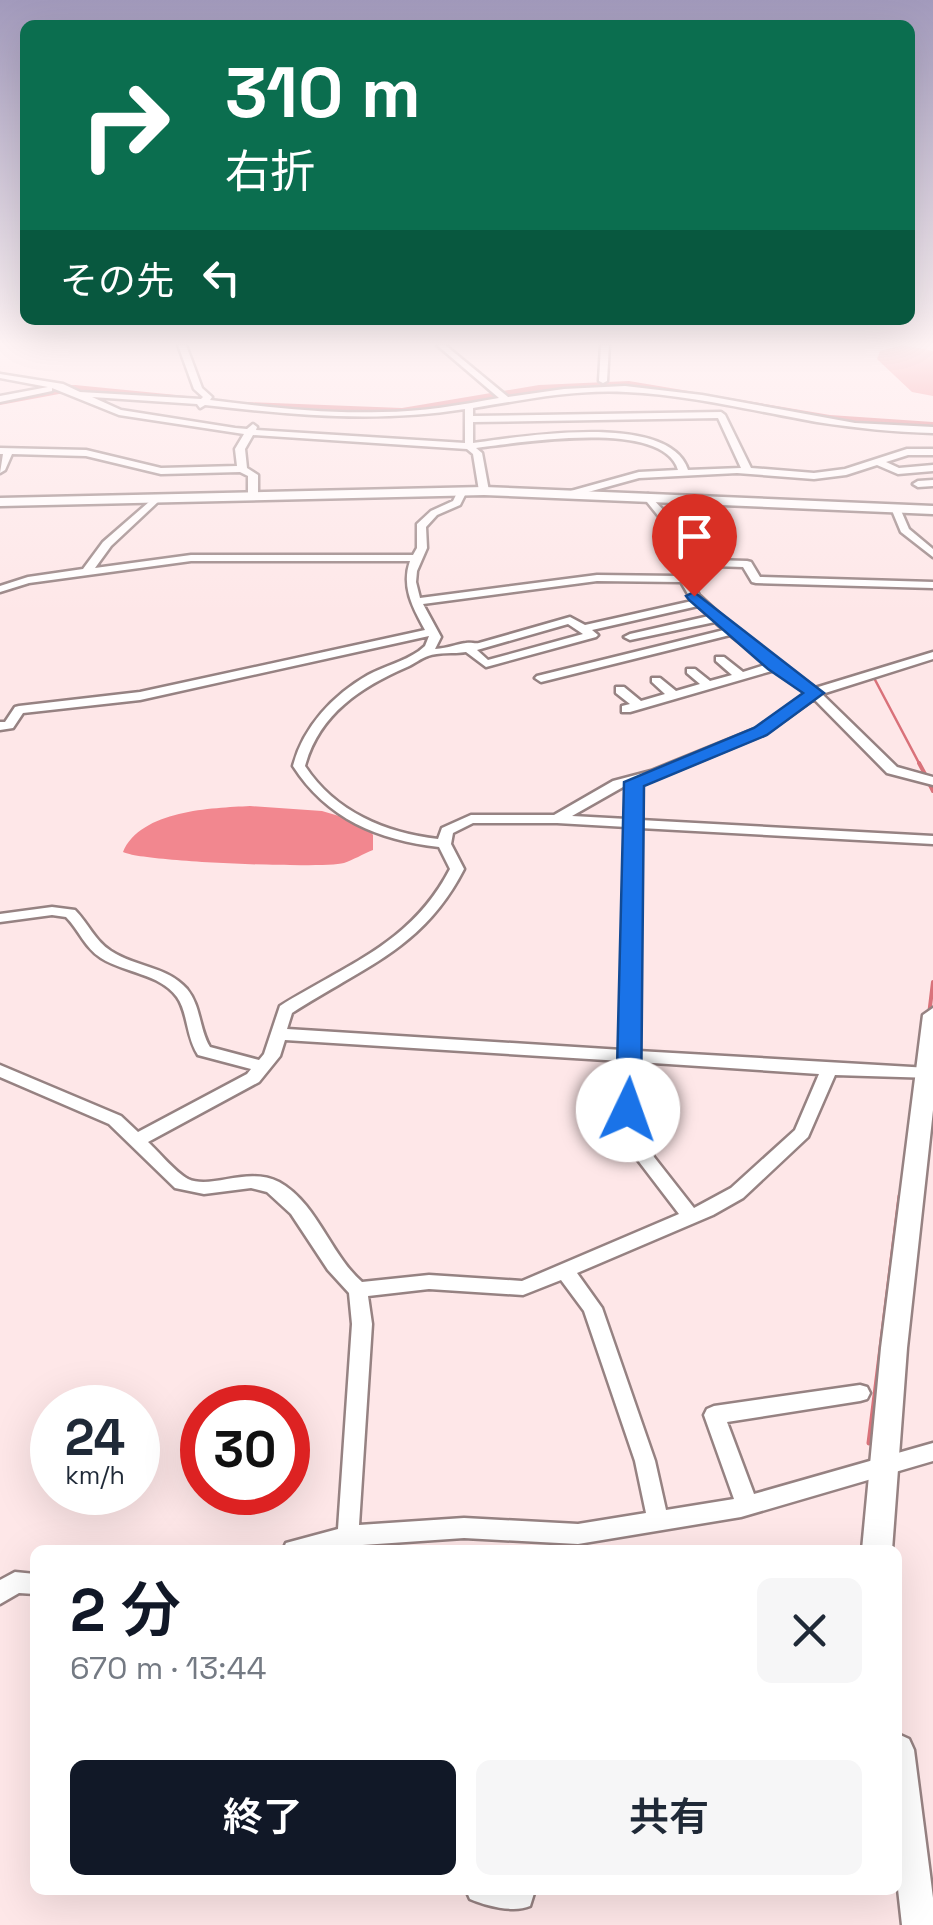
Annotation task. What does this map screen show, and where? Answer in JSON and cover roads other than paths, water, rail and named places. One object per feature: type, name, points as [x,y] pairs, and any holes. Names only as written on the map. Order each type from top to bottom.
[{"type":"main road","points":[[0,502],[253,493],[484,491],[596,492],[648,498],[933,510]]},
{"type":"main road","points":[[877,1545],[907,1230],[929,1074],[933,1015]]},
{"type":"main road","points":[[902,1783],[919,1925]]},
{"type":"street","points":[[242,469],[239,455],[250,435]]},
{"type":"street","points":[[296,435],[469,446],[594,435],[662,445],[680,460],[684,473]]},
{"type":"street","points":[[469,435],[469,446],[477,453],[484,491]]},
{"type":"street","points":[[730,435],[747,470]]},
{"type":"street","points":[[0,470],[4,451],[86,452],[161,471],[196,467],[242,469],[253,474],[253,493]]},
{"type":"street","points":[[596,492],[639,476],[747,470],[814,476],[846,472],[903,453],[933,452]]},
{"type":"street","points":[[903,453],[933,460]]},
{"type":"street","points":[[196,467],[239,455]]},
{"type":"street","points":[[876,461],[898,471],[933,468]]},
{"type":"street","points":[[918,484],[933,482]]},
{"type":"street","points":[[426,652],[435,637],[410,588],[414,558],[422,548],[421,526],[434,512],[457,503],[462,491]]},
{"type":"street","points":[[85,574],[107,544],[157,498]]},
{"type":"street","points":[[648,498],[665,517],[684,578],[716,618],[774,666],[815,693],[892,770],[933,782]]},
{"type":"street","points":[[896,508],[905,530],[933,554]]},
{"type":"street","points":[[0,589],[28,580],[191,558],[414,558]]},
{"type":"street","points":[[677,562],[746,564],[756,580],[933,585]]},
{"type":"street","points":[[646,578],[655,596]]},
{"type":"street","points":[[417,602],[580,579],[684,578]]},
{"type":"street","points":[[583,629],[700,602]]},
{"type":"street","points":[[630,637],[716,618]]},
{"type":"street","points":[[444,844],[360,820],[311,788],[300,766],[317,726],[344,698],[367,680],[426,652],[570,620],[592,636],[486,664],[466,646]]},
{"type":"street","points":[[540,678],[732,631]]},
{"type":"street","points":[[0,726],[8,726],[14,712],[20,710],[140,696],[432,632]]},
{"type":"street","points":[[556,820],[618,784],[634,782],[760,732],[815,693],[933,654]]},
{"type":"street","points":[[720,660],[741,676]]},
{"type":"street","points":[[620,690],[632,707],[774,666]]},
{"type":"street","points":[[690,671],[708,685]]},
{"type":"street","points":[[656,680],[674,694]]},
{"type":"street","points":[[634,782],[632,1127],[646,1159],[691,1217]]},
{"type":"street","points":[[139,1139],[235,1089],[272,1056],[285,1010],[403,939],[432,914],[457,869],[444,844],[446,831],[471,818],[933,840]]},
{"type":"street","points":[[0,918],[70,913],[102,953],[149,970],[174,985],[190,1004],[198,1044],[204,1051],[263,1067]]},
{"type":"street","points":[[277,1034],[929,1074]]},
{"type":"street","points":[[0,1071],[116,1120],[180,1184],[192,1189],[245,1183],[272,1186],[296,1210],[335,1273],[358,1290],[429,1282],[523,1288],[691,1217],[737,1193],[802,1133],[829,1069]]},
{"type":"street","points":[[566,1272],[593,1308],[645,1460],[658,1520]]},
{"type":"street","points":[[348,1536],[362,1324],[358,1290]]},
{"type":"street","points":[[747,1505],[714,1415],[860,1393]]},
{"type":"street","points":[[313,1545],[348,1536],[464,1528],[578,1534],[747,1505],[872,1466],[883,1468],[933,1452]]},
{"type":"street","points":[[0,1594],[15,1582],[30,1584]]},
{"type":"waterway","points":[[871,671],[933,652]]},
{"type":"waterway","points":[[873,676],[920,765]]},
{"type":"waterway","points":[[919,763],[926,776]]},
{"type":"waterway","points":[[930,785],[933,791]]},
{"type":"waterway","points":[[929,1015],[933,982]]},
{"type":"waterway","points":[[869,1443],[900,1196]]}]
